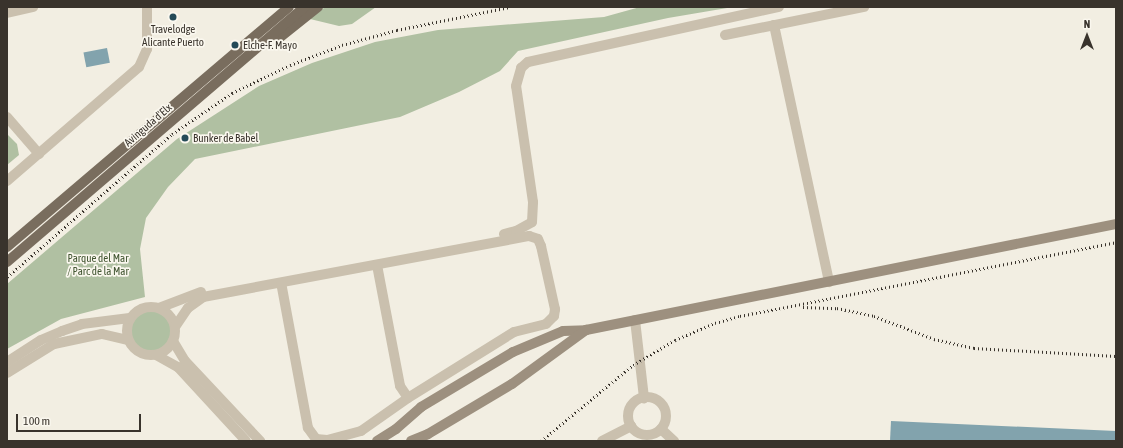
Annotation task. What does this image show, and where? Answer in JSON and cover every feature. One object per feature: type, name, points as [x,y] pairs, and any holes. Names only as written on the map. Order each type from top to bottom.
[{"type":"main road","name":"Avinguda d'Elx","points":[[7,247],[289,7]]},
{"type":"main road","name":"Avinguda d'Elx","points":[[7,262],[305,7]]},
{"type":"main road","points":[[214,84],[255,57],[318,7]]},
{"type":"street","points":[[7,13],[33,7]]},
{"type":"street","points":[[7,181],[139,67],[147,49],[147,7]]},
{"type":"street","points":[[246,441],[178,367],[156,355],[139,353],[128,340],[126,329],[130,318],[142,308],[159,308],[192,296],[224,287],[516,231],[532,222],[533,202],[516,86],[521,68],[528,62],[779,7]]},
{"type":"street","points":[[725,35],[864,7]]},
{"type":"street","points":[[774,25],[829,282]]},
{"type":"street","points":[[7,117],[39,154]]},
{"type":"street","points":[[377,441],[396,429],[421,407],[518,349],[563,331],[586,330],[1116,224]]},
{"type":"street","points":[[192,296],[203,297],[529,236],[538,239],[541,246],[555,309],[552,320],[514,332],[408,398],[354,434],[327,440],[316,439],[311,434],[281,283]]},
{"type":"street","points":[[377,265],[400,386],[408,398]]},
{"type":"street","points":[[156,355],[166,350],[173,341],[175,327],[188,308],[203,297]]},
{"type":"street","points":[[159,308],[172,319],[175,327]]},
{"type":"street","points":[[7,362],[41,340],[82,324],[130,318]]},
{"type":"street","points":[[635,320],[644,398]]},
{"type":"street","points":[[411,441],[444,425],[512,384],[586,330]]},
{"type":"street","points":[[7,373],[54,344],[102,334],[128,340]]},
{"type":"street","points":[[173,341],[185,361],[260,441]]},
{"type":"street","points":[[644,398],[657,400],[664,409],[666,419],[661,429],[645,435],[631,426],[628,414],[630,408],[644,398]]},
{"type":"street","points":[[602,441],[631,426]]},
{"type":"street","points":[[661,429],[674,441]]},
{"type":"green space","points":[[325,7],[376,7],[352,24],[339,26],[310,19]]},
{"type":"green space","name":"Parque del Mar / Parc de la Mar","points":[[640,7],[733,7],[668,18],[518,51],[500,71],[459,92],[400,117],[195,159],[168,187],[146,218],[140,249],[145,297],[61,319],[7,349],[7,284],[177,139],[259,86],[312,63],[375,42],[438,30],[604,17]]},
{"type":"green space","points":[[7,134],[17,144],[19,155],[7,165]]},
{"type":"green space","points":[[151,311],[159,313],[165,317],[169,323],[171,331],[169,339],[165,345],[159,349],[151,351],[143,349],[137,345],[133,339],[131,331],[133,323],[137,317],[143,313]]},
{"type":"water","points":[[107,48],[110,63],[86,67],[83,53]]},
{"type":"water","points":[[891,421],[1116,431],[1116,441],[890,441]]},
{"type":"railway","points":[[7,277],[172,134],[232,93],[290,65],[342,45],[397,30],[510,7]]},
{"type":"railway","points":[[541,441],[633,365],[675,340],[715,323],[740,316],[1116,242]]},
{"type":"railway","points":[[803,307],[837,308],[874,316],[934,339],[974,348],[1116,356]]},
{"type":"place","name":"Travelodge Alicante Puerto","points":[[173,17]]},
{"type":"place","name":"Elche-F. Mayo","points":[[235,45]]},
{"type":"place","name":"Bunker de Babel","points":[[185,138]]}]
